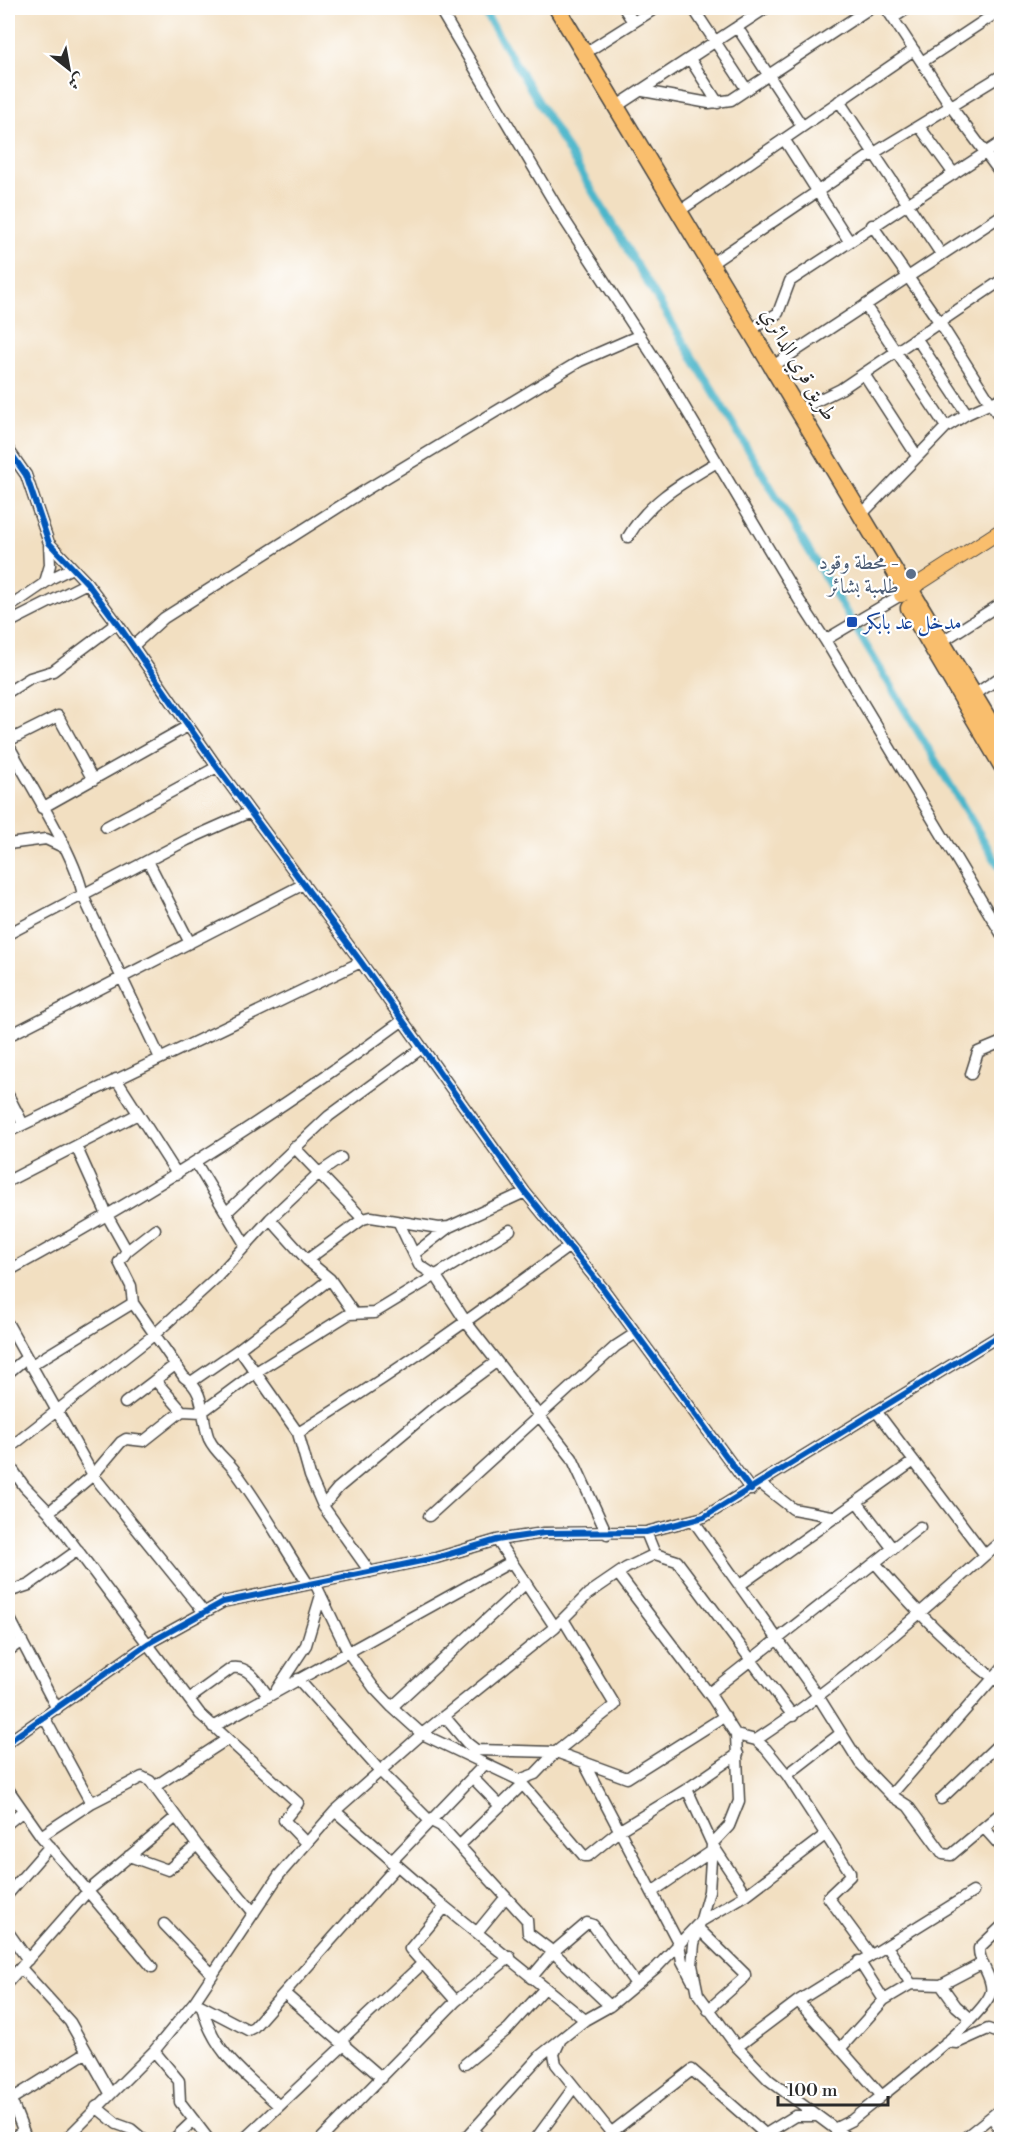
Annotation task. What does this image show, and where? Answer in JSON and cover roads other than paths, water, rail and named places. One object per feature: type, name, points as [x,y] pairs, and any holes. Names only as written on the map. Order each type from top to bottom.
[{"type":"highway","name":"طريق قري الدائري","points":[[557,8],[800,409],[905,590],[974,695],[995,720],[1002,742]]},
{"type":"highway","points":[[905,590],[1002,766]]},
{"type":"main road","points":[[905,590],[1002,530]]},
{"type":"street","points":[[439,8],[564,219],[640,335],[1002,935]]},
{"type":"street","points":[[624,8],[633,22]]},
{"type":"street","points":[[585,53],[656,8]]},
{"type":"street","points":[[693,8],[747,90]]},
{"type":"street","points":[[617,106],[766,8]]},
{"type":"street","points":[[643,91],[718,103],[731,100],[870,8]]},
{"type":"street","points":[[886,8],[952,108],[1002,176]]},
{"type":"street","points":[[893,18],[908,8]]},
{"type":"street","points":[[922,62],[1002,9]]},
{"type":"street","points":[[737,27],[802,126]]},
{"type":"street","points":[[681,210],[914,50]]},
{"type":"street","points":[[690,59],[718,103]]},
{"type":"street","points":[[712,263],[874,153],[952,108],[1002,75]]},
{"type":"street","points":[[839,101],[941,254]]},
{"type":"street","points":[[919,126],[954,174]]},
{"type":"street","points":[[784,139],[849,241]]},
{"type":"street","points":[[752,329],[778,313],[790,281],[872,225],[1002,142]]},
{"type":"street","points":[[773,366],[1002,214]]},
{"type":"street","points":[[872,225],[940,323],[1002,421]]},
{"type":"street","points":[[800,409],[864,374],[1002,280]]},
{"type":"street","points":[[865,306],[946,428]]},
{"type":"street","points":[[133,646],[164,618],[364,491],[580,361],[640,335]]},
{"type":"street","points":[[917,339],[967,414]]},
{"type":"street","points":[[864,374],[917,456]]},
{"type":"street","points":[[862,514],[946,428],[967,414],[1002,398]]},
{"type":"street","points":[[8,449],[26,475],[49,543],[50,565],[45,583]]},
{"type":"street","points":[[628,537],[642,515],[654,504],[717,462]]},
{"type":"street","points":[[49,543],[87,583],[117,623],[217,767],[361,962],[525,1192],[756,1487],[793,1509],[837,1517]]},
{"type":"street","points":[[8,608],[72,568]]},
{"type":"street","points":[[8,623],[87,583]]},
{"type":"street","points":[[825,640],[905,590]]},
{"type":"street","points":[[941,642],[1002,603]]},
{"type":"street","points":[[8,692],[30,678],[53,671],[117,623]]},
{"type":"street","points":[[974,695],[1002,676]]},
{"type":"street","points":[[93,780],[58,716],[8,743],[81,884],[83,896],[160,1058]]},
{"type":"street","points":[[42,808],[188,726]]},
{"type":"street","points":[[106,827],[217,767]]},
{"type":"street","points":[[8,933],[187,840],[250,812]]},
{"type":"street","points":[[8,844],[46,839],[63,847]]},
{"type":"street","points":[[147,861],[190,943]]},
{"type":"street","points":[[8,1036],[304,884]]},
{"type":"street","points":[[8,1132],[361,962]]},
{"type":"street","points":[[8,1271],[108,1217],[196,1163],[316,1084],[402,1021]]},
{"type":"street","points":[[971,1074],[978,1052],[1002,1042]]},
{"type":"street","points":[[227,1212],[329,1116],[422,1048]]},
{"type":"street","points":[[116,1079],[177,1174]]},
{"type":"street","points":[[8,1095],[22,1125]]},
{"type":"street","points":[[8,1181],[138,1114]]},
{"type":"street","points":[[76,1146],[108,1217],[127,1251]]},
{"type":"street","points":[[294,1147],[363,1219]]},
{"type":"street","points":[[8,1449],[55,1410],[155,1335],[217,1276],[270,1219],[319,1173],[342,1158]]},
{"type":"street","points":[[196,1163],[246,1246]]},
{"type":"street","points":[[414,1254],[449,1227],[525,1192]]},
{"type":"street","points":[[307,1260],[363,1219],[379,1216],[399,1223],[449,1227]]},
{"type":"street","points":[[270,1219],[307,1260],[330,1279],[353,1312]]},
{"type":"street","points":[[399,1223],[414,1254],[426,1271],[436,1276],[466,1322],[572,1458],[607,1534]]},
{"type":"street","points":[[155,1229],[127,1251],[119,1262],[131,1286],[133,1303],[175,1365],[201,1396],[202,1412],[215,1450],[236,1471],[311,1584],[321,1595],[348,1652],[374,1688],[392,1707],[422,1734],[521,1782],[584,1856],[588,1856],[620,1830],[687,1790],[738,1754]]},
{"type":"street","points":[[49,1512],[93,1476],[121,1442],[126,1439],[144,1441],[182,1411],[202,1412],[256,1372],[353,1312],[368,1315],[374,1313],[510,1230]]},
{"type":"street","points":[[298,1433],[355,1398],[466,1322],[568,1247]]},
{"type":"street","points":[[191,1382],[330,1279]]},
{"type":"street","points":[[8,1373],[133,1303]]},
{"type":"street","points":[[8,1324],[93,1476],[203,1611]]},
{"type":"street","points":[[429,1516],[616,1346],[636,1333]]},
{"type":"street","points":[[8,1742],[148,1643],[223,1602],[435,1558],[497,1540],[544,1533],[646,1532],[714,1512],[1002,1334]]},
{"type":"street","points":[[239,1348],[298,1433],[310,1476],[323,1506],[370,1572]]},
{"type":"street","points":[[323,1506],[338,1488],[435,1407],[496,1362]]},
{"type":"street","points":[[125,1403],[175,1365]]},
{"type":"street","points":[[155,1380],[182,1411]]},
{"type":"street","points":[[876,1411],[985,1555]]},
{"type":"street","points":[[740,1586],[914,1461]]},
{"type":"street","points":[[8,1463],[24,1486],[49,1512],[189,1699],[226,1740],[298,1803],[284,1820],[306,1843]]},
{"type":"street","points":[[857,1502],[893,1549]]},
{"type":"street","points":[[693,1520],[818,1696],[840,1734],[865,1770],[891,1795],[908,1806],[947,1856],[985,1829],[1002,1812]]},
{"type":"street","points":[[709,1693],[876,1564],[920,1527]]},
{"type":"street","points":[[646,1532],[655,1554]]},
{"type":"street","points":[[460,1845],[521,1782],[535,1774],[556,1752],[615,1705],[559,1623],[526,1583],[497,1540]]},
{"type":"street","points":[[756,1740],[793,1716],[919,1614],[1002,1540]]},
{"type":"street","points":[[8,1592],[28,1585],[78,1550]]},
{"type":"street","points":[[65,2139],[199,2004],[212,1974],[279,1875],[335,1811],[422,1734],[559,1623],[588,1594],[618,1574],[655,1554],[677,1561],[793,1716]]},
{"type":"street","points":[[213,1727],[511,1562]]},
{"type":"street","points":[[876,1564],[919,1614],[961,1654],[997,1681]]},
{"type":"street","points":[[618,1574],[709,1693],[736,1735],[738,1807],[729,1826],[712,1848],[652,1892]]},
{"type":"street","points":[[392,1707],[526,1583]]},
{"type":"street","points":[[272,1694],[306,1645],[321,1595]]},
{"type":"street","points":[[8,1615],[57,1709]]},
{"type":"street","points":[[8,1651],[22,1641]]},
{"type":"street","points":[[189,1699],[232,1668],[239,1667],[245,1668],[272,1694]]},
{"type":"street","points":[[891,1795],[997,1681],[1002,1668]]},
{"type":"street","points":[[298,1680],[381,1772],[429,1820],[441,1826],[460,1845],[527,1920],[528,1933],[553,1952],[610,2006]]},
{"type":"street","points":[[444,1716],[466,1743],[476,1750],[556,1752],[628,1778],[725,1716]]},
{"type":"street","points":[[44,1717],[91,1803]]},
{"type":"street","points":[[787,1775],[840,1734]]},
{"type":"street","points":[[736,1735],[756,1740],[787,1775],[851,1874],[828,1897],[870,1954]]},
{"type":"street","points":[[154,1787],[226,1740]]},
{"type":"street","points":[[941,1799],[1002,1741]]},
{"type":"street","points":[[584,1763],[679,1944],[682,1961],[708,2010],[737,2047],[769,2080],[850,2139]]},
{"type":"street","points":[[199,2004],[248,2030],[254,2027],[429,1820],[484,1765]]},
{"type":"street","points":[[41,1836],[91,1803],[138,1777],[146,1779],[254,1913]]},
{"type":"street","points":[[472,1777],[500,1806]]},
{"type":"street","points":[[8,1789],[41,1836],[152,1967]]},
{"type":"street","points":[[687,1790],[712,1848],[746,1894]]},
{"type":"street","points":[[8,1823],[23,1811]]},
{"type":"street","points":[[335,1811],[445,1907],[478,1931],[544,1989],[585,2020]]},
{"type":"street","points":[[8,1982],[88,1891],[176,1816]]},
{"type":"street","points":[[985,1829],[1002,1848]]},
{"type":"street","points":[[464,2139],[530,2066],[561,2039],[585,2020],[610,2006],[657,1967],[700,1926],[825,1835]]},
{"type":"street","points":[[129,1856],[168,1870],[197,1845]]},
{"type":"street","points":[[8,1894],[50,1846]]},
{"type":"street","points":[[694,1982],[694,1944],[709,1891],[712,1848]]},
{"type":"street","points":[[737,2047],[798,2001],[870,1954],[887,1946],[973,1892]]},
{"type":"street","points":[[478,1931],[506,1898]]},
{"type":"street","points":[[445,1907],[410,1947],[410,1951],[456,2001]]},
{"type":"street","points":[[531,1978],[553,1952],[587,1923],[592,1925],[636,1984]]},
{"type":"street","points":[[164,1924],[212,1974]]},
{"type":"street","points":[[700,1926],[745,1974],[745,1977],[708,2010]]},
{"type":"street","points":[[836,2128],[852,2120],[971,2019],[991,1994],[990,1984],[981,1964],[979,1948],[1002,1926]]},
{"type":"street","points":[[8,1932],[24,1964],[62,2011],[110,2093]]},
{"type":"street","points":[[887,1946],[911,1984]]},
{"type":"street","points":[[327,2137],[456,2001],[510,1957]]},
{"type":"street","points":[[859,1961],[884,2000]]},
{"type":"street","points":[[243,2139],[423,1964]]},
{"type":"street","points":[[840,2049],[884,2000],[911,1984],[941,1985],[981,1964]]},
{"type":"street","points":[[941,1985],[956,2006],[971,2019]]},
{"type":"street","points":[[465,2064],[507,2029],[544,1989]]},
{"type":"street","points":[[284,1993],[382,2078]]},
{"type":"street","points":[[798,2001],[880,2095]]},
{"type":"street","points":[[199,2004],[225,2057],[279,2106]]},
{"type":"street","points":[[946,2042],[957,2043],[988,2029],[1002,2034]]},
{"type":"street","points":[[561,2039],[554,2059],[615,2136],[692,2070],[761,2136],[795,2116],[816,2116]]},
{"type":"street","points":[[154,2051],[179,2081],[180,2102],[209,2139]]},
{"type":"street","points":[[11,2139],[25,2135],[9,2096],[87,2052]]},
{"type":"street","points":[[535,2139],[574,2087]]},
{"type":"street","points":[[96,2107],[120,2126],[131,2129],[144,2139]]},
{"type":"street","points":[[962,2139],[1002,2108]]},
{"type":"street","points":[[992,2116],[1002,2133]]},
{"type":"street","points":[[173,2139],[194,2120]]},
{"type":"street","points":[[474,2130],[483,2139]]},
{"type":"waterway","points":[[482,8],[1002,871]]},
{"type":"place","name":"محطة وقود - طلمبة بشائر","points":[[911,574]]},
{"type":"place","name":"مدخل عد بابكر","points":[[852,622]]}]
